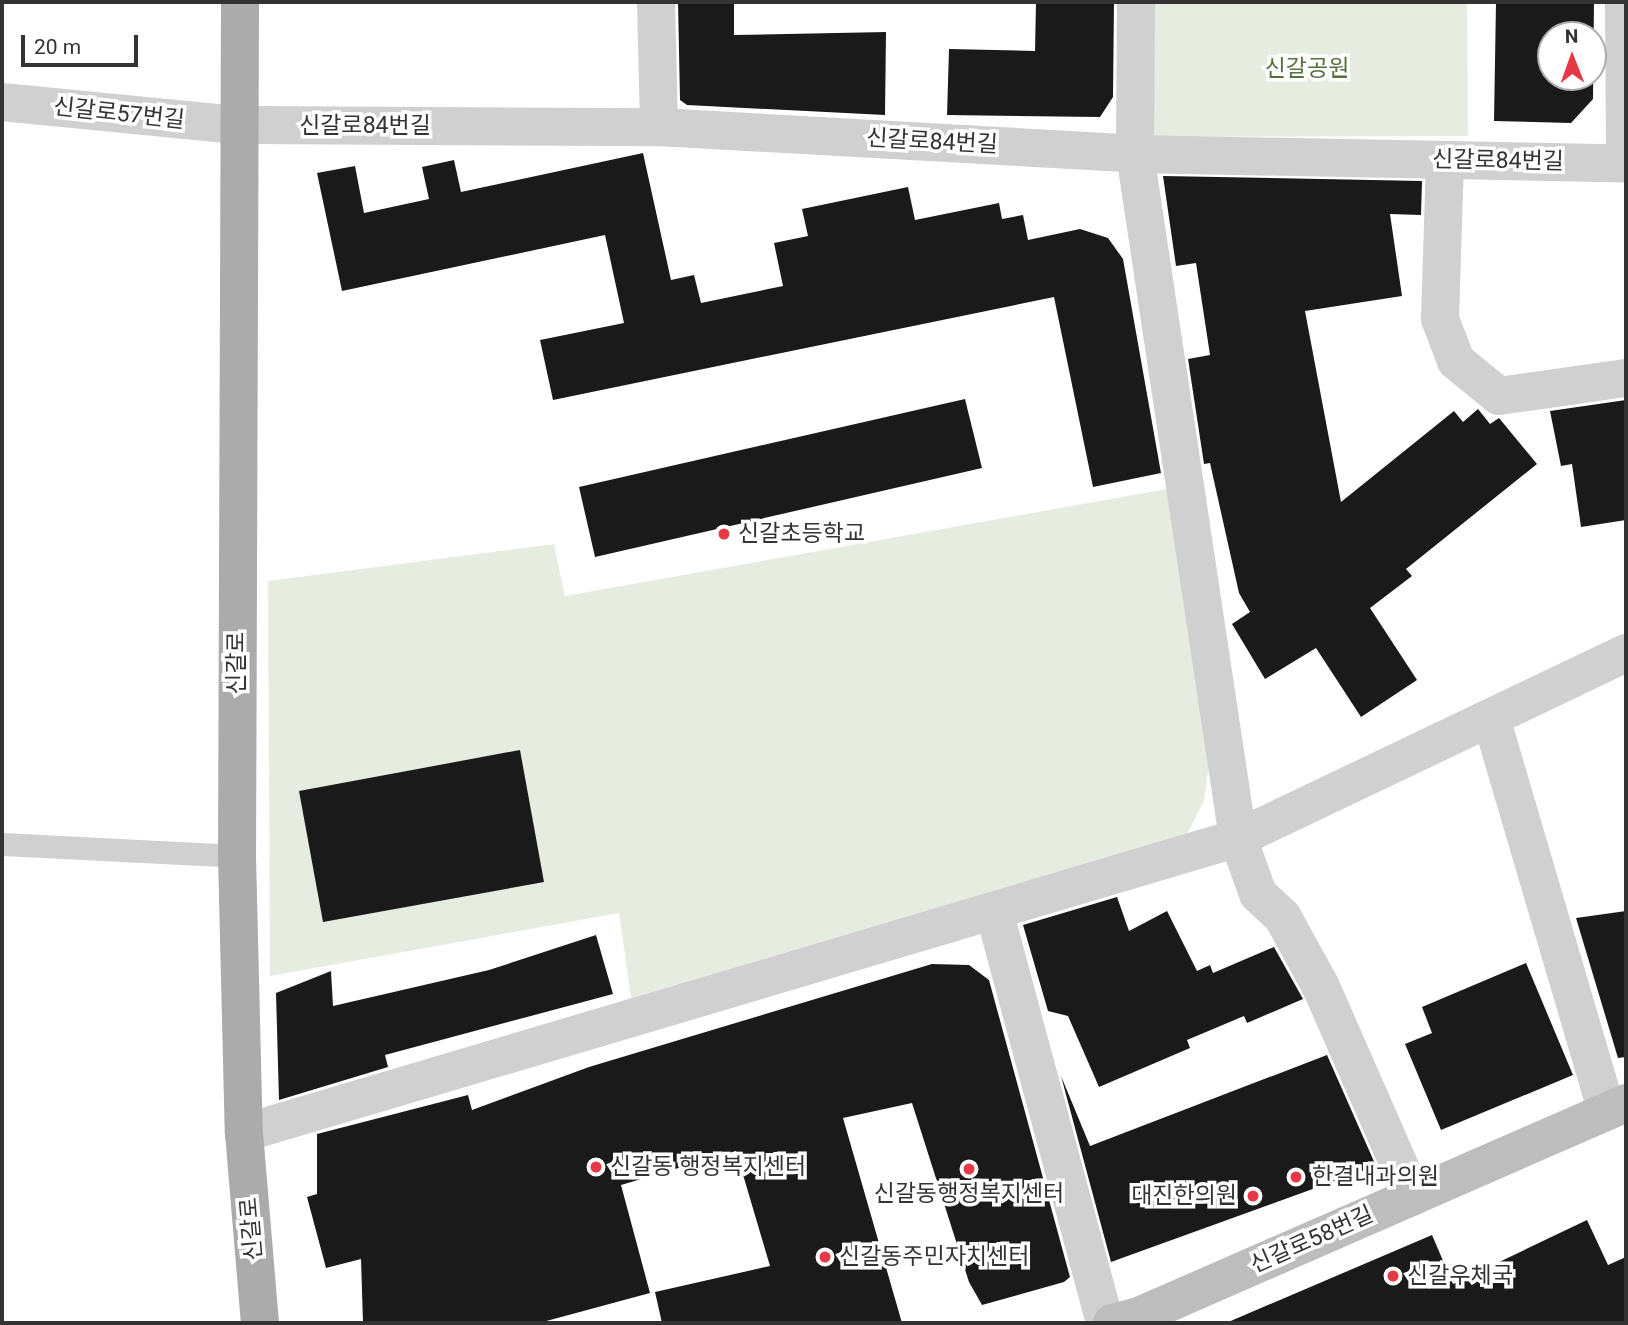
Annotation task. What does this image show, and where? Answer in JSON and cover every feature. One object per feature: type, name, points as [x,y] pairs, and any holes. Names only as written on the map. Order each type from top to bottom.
[{"type":"main road","name":"신갈로","points":[[240,2],[237,125],[237,856],[244,1133],[260,1323]]},
{"type":"street","points":[[656,2],[659,127]]},
{"type":"street","points":[[1136,2],[1135,154],[1238,838],[1258,894],[1282,916],[1321,987],[1413,1196]]},
{"type":"street","points":[[1624,2],[1625,163]]},
{"type":"street","name":"신갈로57번길","points":[[2,102],[237,125]]},
{"type":"street","name":"신갈로84번길","points":[[237,125],[659,127],[1135,154],[1625,163]]},
{"type":"street","points":[[1445,160],[1440,319],[1456,361],[1499,396],[1626,378]]},
{"type":"street","points":[[244,1133],[1238,838],[1626,653]]},
{"type":"street","points":[[1491,718],[1616,1107]]},
{"type":"street","points":[[994,911],[1124,1322]]},
{"type":"street","name":"신갈로58번길","points":[[1124,1322],[1616,1107]]},
{"type":"lane","points":[[2,844],[237,856]]},
{"type":"green space","name":"신갈공원","points":[[1149,2],[1467,2],[1468,136],[1145,137]]},
{"type":"green space","points":[[1173,488],[1209,765],[1204,801],[1187,834],[631,998],[619,913],[270,976],[268,581],[554,544],[565,596]]},
{"type":"building","points":[[678,2],[734,2],[734,35],[886,32],[885,115],[687,105],[680,100]]},
{"type":"building","points":[[1036,2],[1114,2],[1113,97],[1100,117],[947,115],[949,49],[1035,51]]},
{"type":"building","points":[[1496,2],[1594,2],[1594,21],[1537,21],[1537,91],[1593,91],[1593,99],[1571,123],[1494,121]]},
{"type":"building","points":[[643,153],[671,280],[694,275],[701,303],[783,286],[774,243],[808,236],[802,209],[908,187],[915,220],[999,203],[1002,219],[1023,215],[1028,240],[1080,229],[1108,238],[1123,259],[1161,473],[1093,487],[1054,297],[553,400],[540,340],[624,323],[605,235],[342,291],[317,173],[355,166],[364,213],[429,199],[422,167],[454,160],[461,192]]},
{"type":"building","points":[[1163,176],[1422,181],[1421,215],[1390,214],[1402,296],[1305,311],[1341,502],[1454,411],[1463,422],[1478,409],[1490,424],[1499,418],[1537,464],[1406,569],[1412,576],[1370,608],[1417,680],[1361,717],[1316,648],[1265,679],[1232,624],[1250,612],[1239,593],[1210,463],[1204,464],[1188,359],[1210,355],[1196,263],[1176,266]]},
{"type":"building","points":[[965,399],[982,468],[595,557],[579,487]]},
{"type":"building","points":[[1626,400],[1626,520],[1581,527],[1572,464],[1561,466],[1550,411]]},
{"type":"building","points":[[520,750],[544,882],[323,922],[299,791]]},
{"type":"building","points":[[1117,897],[1129,931],[1167,911],[1197,971],[1210,965],[1213,973],[1274,947],[1303,999],[1247,1023],[1244,1016],[1187,1040],[1190,1048],[1099,1087],[1068,1016],[1048,1011],[1023,925]]},
{"type":"building","points":[[1626,911],[1626,1057],[1618,1058],[1576,918]]},
{"type":"building","points":[[596,935],[613,994],[385,1055],[388,1067],[279,1100],[276,993],[331,971],[333,1006],[489,970]]},
{"type":"building","points":[[1526,963],[1573,1075],[1441,1130],[1405,1044],[1432,1033],[1422,1007]]},
{"type":"building","points":[[932,964],[969,965],[989,980],[1070,1277],[1064,1282],[982,1305],[969,1282],[912,1103],[843,1118],[902,1323],[662,1323],[655,1292],[770,1266],[736,1151],[621,1185],[650,1293],[539,1323],[363,1323],[361,1259],[326,1268],[307,1197],[317,1194],[317,1134],[468,1095],[472,1110],[589,1067]]},
{"type":"building","points":[[1327,1055],[1376,1166],[1111,1262],[1061,1076],[1090,1146]]},
{"type":"building","points":[[1587,1220],[1608,1265],[1626,1257],[1626,1323],[1226,1323],[1432,1235],[1453,1284]]},
{"type":"place","name":"신갈초등학교","points":[[724,534]]},
{"type":"place","name":"신갈동 행정복지센터","points":[[596,1167]]},
{"type":"place","name":"신갈동행정복지센터","points":[[969,1169]]},
{"type":"place","name":"한결내과의원","points":[[1296,1177]]},
{"type":"place","name":"대진한의원","points":[[1253,1196]]},
{"type":"place","name":"신갈동주민자치센터","points":[[825,1257]]},
{"type":"place","name":"신갈우체국","points":[[1393,1276]]}]
